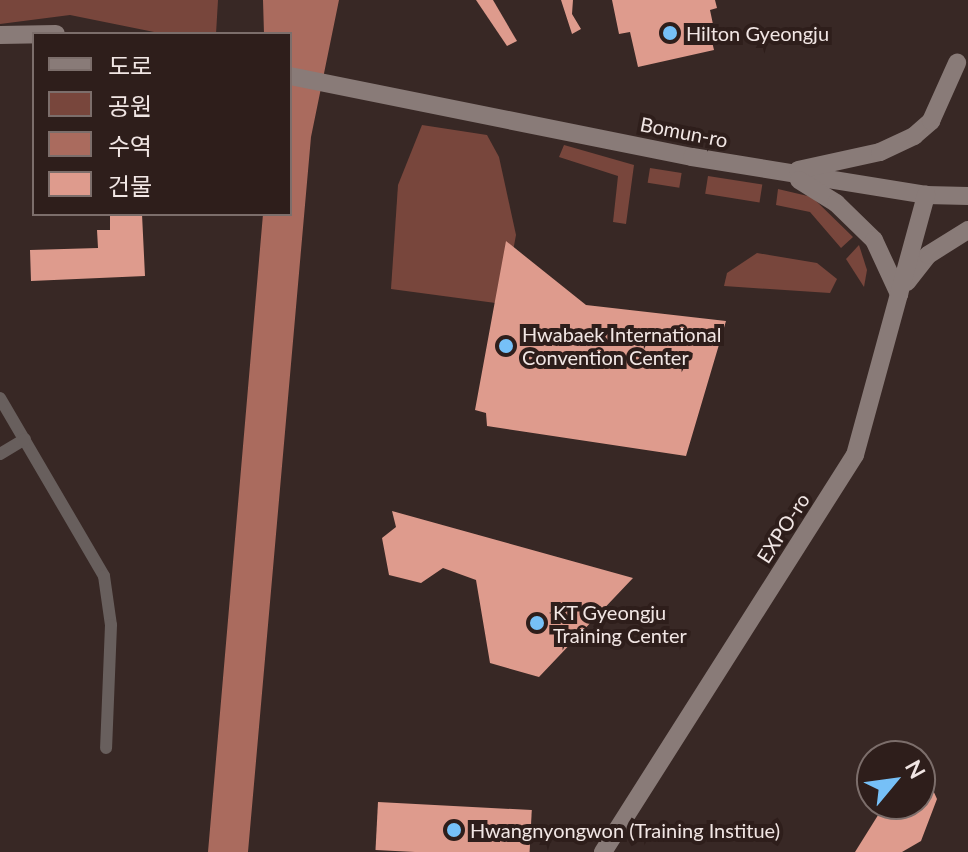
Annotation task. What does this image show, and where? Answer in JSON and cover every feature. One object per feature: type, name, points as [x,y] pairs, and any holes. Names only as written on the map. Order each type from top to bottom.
[{"type":"main road","points":[[0,35],[32,34]]},
{"type":"main road","points":[[784,172],[880,152],[914,136],[931,121],[957,63],[968,81]]},
{"type":"main road","name":"Bomun-ro","points":[[292,76],[784,172],[926,195],[968,196]]},
{"type":"main road","points":[[784,172],[836,203],[874,240],[899,294],[928,255],[968,230]]},
{"type":"main road","name":"EXPO-ro","points":[[603,852],[855,455],[926,195]]},
{"type":"street","points":[[0,398],[92,550],[108,590],[106,748]]},
{"type":"street","points":[[0,454],[25,439]]},
{"type":"green space","points":[[0,0],[218,0],[216,32],[154,32],[70,15],[0,24]]},
{"type":"green space","points":[[422,125],[487,135],[499,157],[516,235],[503,304],[391,289],[398,185]]},
{"type":"green space","points":[[564,145],[634,165],[626,224],[613,222],[618,176],[559,157]]},
{"type":"green space","points":[[650,168],[682,173],[679,188],[648,183]]},
{"type":"green space","points":[[708,176],[762,185],[760,202],[705,194]]},
{"type":"green space","points":[[778,189],[812,197],[853,237],[841,248],[810,212],[776,205]]},
{"type":"green space","points":[[859,245],[867,270],[864,287],[846,259]]},
{"type":"green space","points":[[757,253],[817,263],[837,279],[830,293],[724,286],[727,273]]},
{"type":"water","points":[[263,0],[339,0],[311,137],[248,852],[208,852],[263,216],[292,216],[292,32],[264,32]]},
{"type":"building","points":[[476,0],[493,0],[517,41],[507,46]]},
{"type":"building","points":[[561,0],[573,0],[572,14],[581,29],[572,34]]},
{"type":"building","name":"Hilton Gyeongju","points":[[612,0],[715,0],[717,8],[710,10],[714,29],[709,29],[714,50],[638,67],[630,32],[619,34]]},
{"type":"building","points":[[110,216],[142,216],[145,276],[31,281],[30,250],[98,248],[97,230],[110,230]]},
{"type":"building","points":[[506,241],[586,305],[726,321],[686,456],[487,426],[486,413],[475,410]]},
{"type":"building","name":"KT Gyeongju Training Center","points":[[392,511],[633,578],[539,677],[490,663],[476,580],[443,568],[421,583],[389,575],[382,538],[396,527]]},
{"type":"building","name":"Hwangnyongwon (Training Institue)","points":[[378,802],[532,810],[530,852],[375,850]]},
{"type":"building","points":[[875,820],[929,820],[921,841],[902,852],[855,852]]},
{"type":"place","name":"Hilton Gyeongju","points":[[670,33]]},
{"type":"place","name":"Hwabaek International Convention Center","points":[[506,346]]},
{"type":"place","name":"KT Gyeongju Training Center","points":[[537,623]]},
{"type":"place","name":"Hwangnyongwon (Training Institue)","points":[[454,830]]}]
